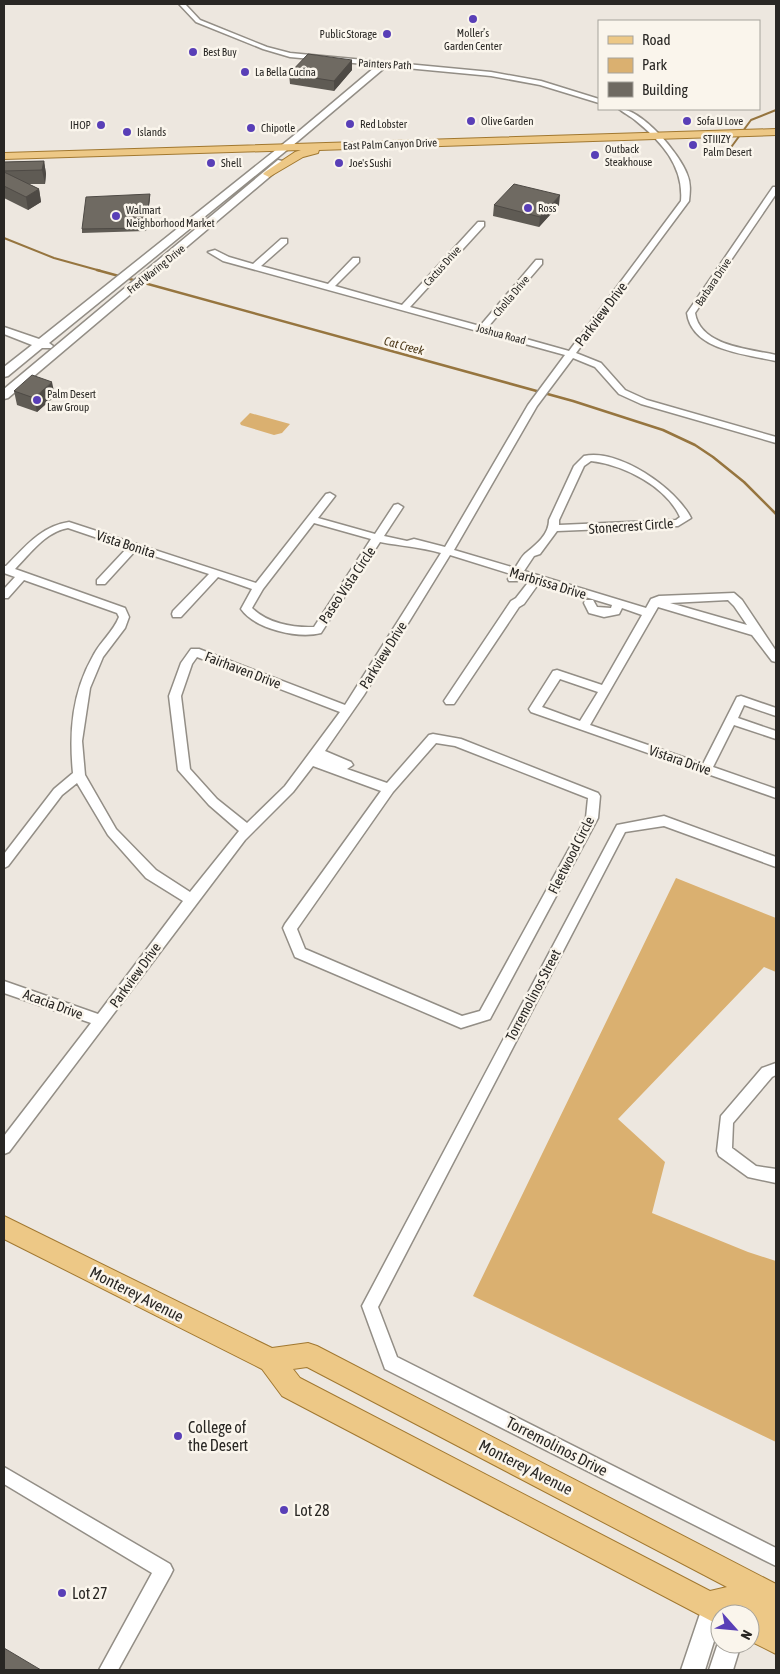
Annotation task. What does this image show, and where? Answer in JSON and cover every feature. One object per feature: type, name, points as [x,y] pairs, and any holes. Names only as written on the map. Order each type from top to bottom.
[{"type":"main road","name":"Fred Waring Drive","points":[[4,395],[269,174],[297,143],[384,64]]},
{"type":"main road","name":"East Palm Canyon Drive","points":[[709,131],[776,125]]},
{"type":"main road","name":"East Palm Canyon Drive","points":[[4,148],[297,143],[709,131],[776,132]]},
{"type":"main road","name":"East Palm Canyon Drive","points":[[4,156],[282,148],[297,143],[356,146],[651,133]]},
{"type":"main road","points":[[269,174],[299,154],[356,146]]},
{"type":"main road","name":"Fred Waring Drive","points":[[4,373],[282,148]]},
{"type":"main road","points":[[240,199],[236,197],[236,193],[251,179],[255,170]]},
{"type":"main road","points":[[199,233],[199,228],[203,222],[226,200],[224,195]]},
{"type":"main road","points":[[4,330],[55,351]]},
{"type":"main road","points":[[4,340],[37,345]]},
{"type":"main road","name":"Monterey Avenue","points":[[4,1227],[271,1360],[292,1387],[710,1605]]},
{"type":"main road","name":"Monterey Avenue","points":[[271,1360],[308,1355],[776,1598]]},
{"type":"main road","points":[[719,1604],[718,1601],[728,1600],[737,1604]]},
{"type":"main road","points":[[760,1614],[776,1621]]},
{"type":"main road","points":[[760,1631],[776,1640]]},
{"type":"main road","points":[[693,1670],[710,1632]]},
{"type":"main road","points":[[721,1670],[726,1654]]},
{"type":"street","name":"Painters Path","points":[[182,4],[198,21],[275,52],[307,58],[430,66],[491,74],[549,85],[598,101]]},
{"type":"street","points":[[625,110],[636,116],[651,133]]},
{"type":"street","name":"Parkview Drive","points":[[4,1147],[191,900],[248,831],[289,789],[314,757],[347,710],[446,554],[533,405],[685,201],[687,188],[682,171],[651,133]]},
{"type":"street","name":"Barbara Drive","points":[[776,189],[691,313],[690,321],[695,330],[707,338],[776,358]]},
{"type":"street","name":"Cactus Drive","points":[[404,308],[481,224]]},
{"type":"street","points":[[255,267],[284,241]]},
{"type":"street","name":"Joshua Road","points":[[212,252],[226,259],[571,354],[598,365],[622,392],[639,400],[773,439]]},
{"type":"street","points":[[330,287],[356,260]]},
{"type":"street","name":"Cholla Drive","points":[[482,330],[539,262]]},
{"type":"street","points":[[773,439],[776,426]]},
{"type":"street","name":"Stonecrest Circle","points":[[450,701],[523,584],[528,563],[536,556],[536,552],[554,528],[554,520],[583,460],[590,458],[623,468],[659,486],[673,498],[686,518],[678,524],[571,530],[554,528]]},
{"type":"street","name":"Paseo Vista Circle","points":[[330,496],[258,587],[246,609],[252,616],[289,629],[317,630],[398,507]]},
{"type":"street","name":"Marbrissa Drive","points":[[312,520],[406,544],[410,548],[446,554],[523,584],[578,596],[647,617]]},
{"type":"street","name":"Vista Bonita","points":[[6,570],[50,530],[58,525],[69,525],[258,587]]},
{"type":"street","points":[[101,582],[134,546]]},
{"type":"street","points":[[6,570],[121,611],[124,617],[122,625],[98,656],[84,688],[78,714],[76,741],[79,775],[112,832],[151,874],[191,900]]},
{"type":"street","points":[[177,614],[215,574]]},
{"type":"street","points":[[4,595],[22,575]]},
{"type":"street","name":"Marbrissa Drive","points":[[578,596],[598,612],[616,608]]},
{"type":"street","points":[[583,727],[655,602],[664,599],[730,596],[738,603],[756,632],[776,658]]},
{"type":"street","points":[[655,602],[756,632]]},
{"type":"street","name":"Fairhaven Drive","points":[[248,831],[213,802],[184,770],[175,696],[187,663],[195,652],[347,710]]},
{"type":"street","name":"Vistara Drive","points":[[605,690],[557,674],[534,709],[776,794]]},
{"type":"street","points":[[706,769],[741,700],[776,712]]},
{"type":"street","points":[[731,720],[776,735]]},
{"type":"street","name":"Fleetwood Circle","points":[[433,738],[457,742],[594,796],[592,818],[485,1015],[461,1022],[300,953],[290,928],[391,786],[433,738]]},
{"type":"street","points":[[314,757],[391,786]]},
{"type":"street","points":[[4,863],[58,792],[79,775]]},
{"type":"street","name":"Torremolinos Street","points":[[370,1306],[621,828],[664,821],[776,862]]},
{"type":"street","name":"Acacia Drive","points":[[4,987],[101,1021]]},
{"type":"street","points":[[776,1069],[767,1072],[726,1121],[724,1151],[753,1172],[776,1176]]},
{"type":"street","name":"Torremolinos Drive","points":[[370,1306],[392,1364],[776,1557]]},
{"type":"street","points":[[4,1475],[164,1570],[108,1670]]},
{"type":"green space","points":[[250,413],[290,424],[282,433],[274,435],[241,425],[240,423]]},
{"type":"green space","points":[[676,878],[776,918],[776,972],[764,967],[618,1119],[665,1162],[652,1213],[748,1252],[776,1261],[776,1442],[473,1296]]},
{"type":"building","points":[[308,54],[352,60],[334,81],[289,74]]},
{"type":"building","points":[[44,161],[42,170],[4,171],[4,162]]},
{"type":"building","points":[[4,172],[39,189],[26,197],[4,186]]},
{"type":"building","points":[[514,184],[560,195],[540,217],[494,205]]},
{"type":"building","name":"Walmart Neighborhood Market","points":[[150,194],[145,228],[82,229],[86,197]]},
{"type":"building","points":[[32,375],[52,382],[34,398],[14,391]]},
{"type":"building","points":[[4,1648],[41,1670],[4,1670]]},
{"type":"waterway","points":[[724,157],[751,120],[776,110]]},
{"type":"waterway","name":"Cat Creek","points":[[4,238],[54,258],[101,271]]},
{"type":"waterway","name":"Cat Creek","points":[[97,270],[573,401],[663,430],[695,445],[713,457],[744,482],[776,514]]},
{"type":"place","name":"Moller’s Garden Center","points":[[473,19]]},
{"type":"place","name":"Public Storage","points":[[387,34]]},
{"type":"place","name":"Best Buy","points":[[193,52]]},
{"type":"place","name":"La Bella Cucina","points":[[245,72]]},
{"type":"place","name":"Olive Garden","points":[[471,121]]},
{"type":"place","name":"Sofa U Love","points":[[687,121]]},
{"type":"place","name":"Red Lobster","points":[[350,124]]},
{"type":"place","name":"IHOP","points":[[101,125]]},
{"type":"place","name":"Chipotle","points":[[251,128]]},
{"type":"place","name":"Islands","points":[[127,132]]},
{"type":"place","name":"STIIIZY Palm Desert","points":[[693,145]]},
{"type":"place","name":"Outback Steakhouse","points":[[595,155]]},
{"type":"place","name":"Shell","points":[[211,163]]},
{"type":"place","name":"Joe's Sushi","points":[[339,163]]},
{"type":"place","name":"Ross","points":[[528,208]]},
{"type":"place","name":"Walmart Neighborhood Market","points":[[116,216]]},
{"type":"place","name":"Palm Desert Law Group","points":[[37,400]]},
{"type":"place","name":"College of the Desert","points":[[178,1436]]},
{"type":"place","name":"Lot 28","points":[[284,1510]]},
{"type":"place","name":"Lot 27","points":[[62,1593]]}]
